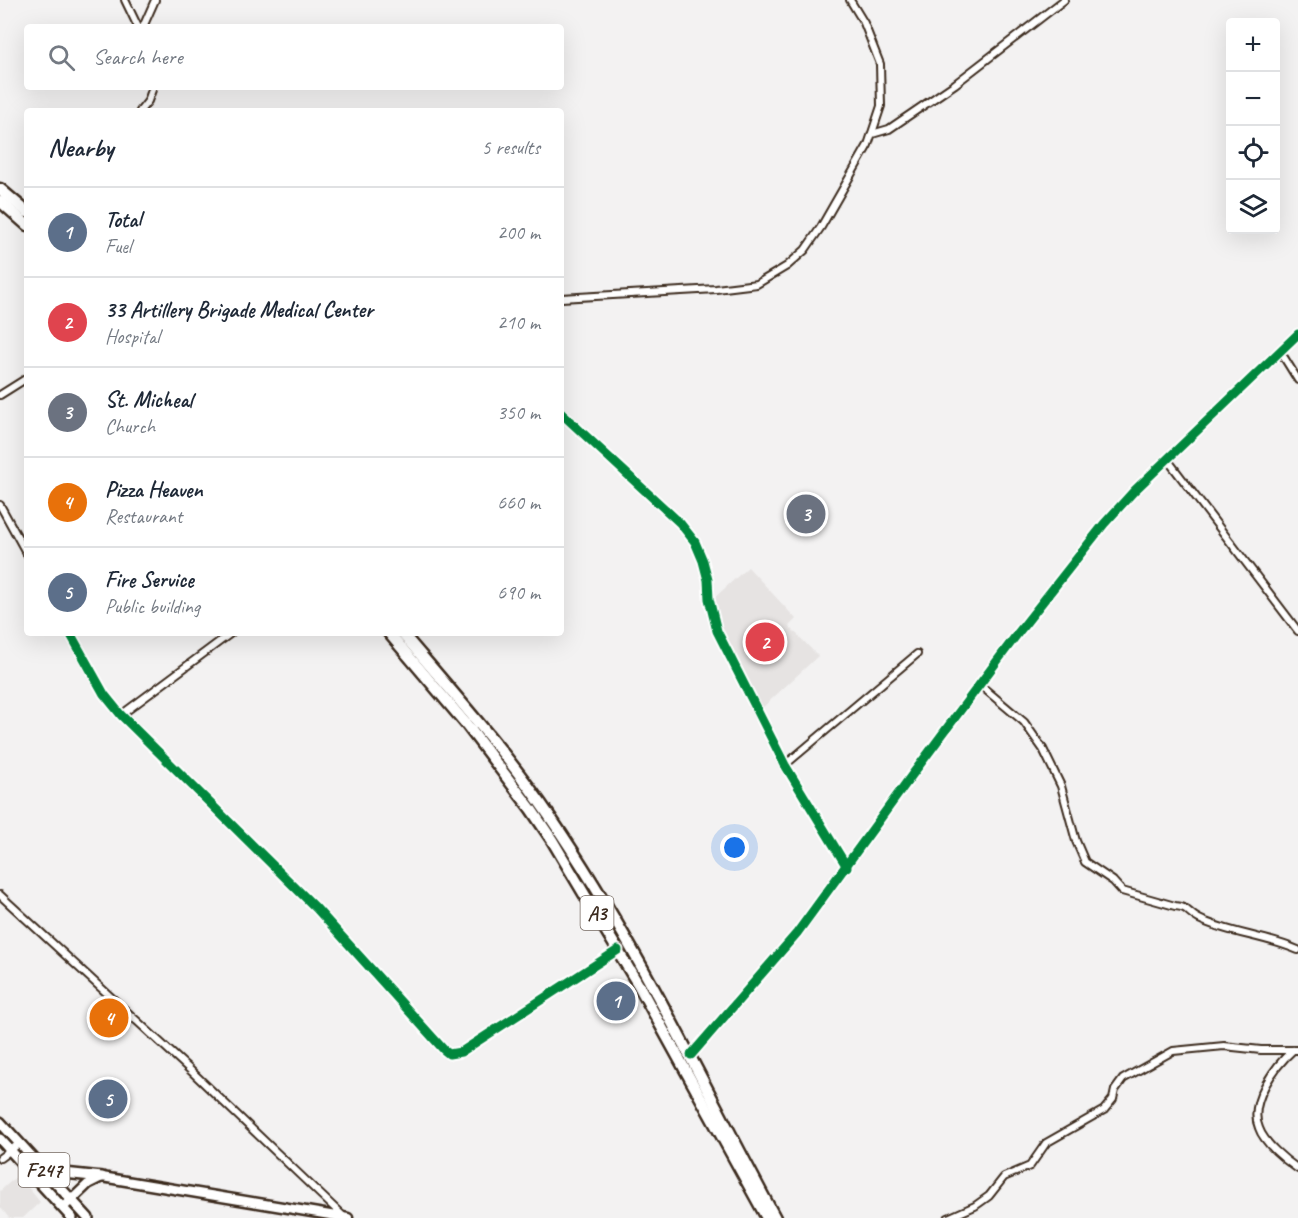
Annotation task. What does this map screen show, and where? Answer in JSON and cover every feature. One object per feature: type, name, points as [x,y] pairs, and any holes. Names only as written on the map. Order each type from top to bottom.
[{"type":"highway","points":[[0,189],[24,210]]},
{"type":"highway","points":[[0,201],[24,222]]},
{"type":"highway","name":"A3","points":[[392,636],[419,661],[470,722],[537,817],[623,947],[691,1055],[775,1218]]},
{"type":"highway","name":"A3","points":[[404,636],[419,661]]},
{"type":"highway","name":"A3","points":[[623,947],[767,1218]]},
{"type":"main road","name":"F247","points":[[0,1122],[88,1218]]},
{"type":"main road","name":"F247","points":[[0,1139],[72,1218]]},
{"type":"main road","points":[[45,1171],[102,1177]]},
{"type":"street","points":[[125,0],[137,24]]},
{"type":"street","points":[[144,24],[155,0]]},
{"type":"street","points":[[564,298],[716,289],[757,284],[787,266],[805,250],[821,227],[868,145],[881,106],[880,64],[864,23],[850,0]]},
{"type":"street","points":[[872,134],[889,129],[955,84],[1064,0]]},
{"type":"street","points":[[142,108],[152,90]]},
{"type":"street","points":[[691,1055],[797,933],[912,775],[1110,517],[1134,491],[1298,334]]},
{"type":"street","points":[[1280,351],[1298,380]]},
{"type":"street","points":[[0,395],[24,380]]},
{"type":"street","points":[[564,416],[680,523],[695,542],[708,580],[709,599],[717,632],[785,765],[847,867]]},
{"type":"street","points":[[1167,459],[1298,632]]},
{"type":"street","points":[[0,505],[24,549]]},
{"type":"street","points":[[72,636],[104,694],[120,715],[316,909],[449,1054],[461,1052],[623,947]]},
{"type":"street","points":[[120,715],[227,636]]},
{"type":"street","points":[[785,765],[917,654]]},
{"type":"street","points":[[980,685],[1024,722],[1042,749],[1061,786],[1081,857],[1090,867],[1113,881],[1122,891],[1182,906],[1197,918],[1219,927],[1276,941],[1298,950]]},
{"type":"street","points":[[0,895],[346,1217]]},
{"type":"street","points":[[948,1218],[984,1200],[1004,1178],[1030,1166],[1046,1143],[1104,1110],[1113,1099],[1115,1090],[1123,1079],[1173,1051],[1224,1046],[1261,1050],[1296,1049]]},
{"type":"street","points":[[1296,1049],[1282,1061],[1266,1084],[1258,1107],[1257,1118],[1262,1134],[1298,1168]]},
{"type":"street","points":[[0,1158],[20,1143]]},
{"type":"street","points":[[63,1208],[88,1184],[102,1177],[346,1217]]},
{"type":"shaded area","points":[[748,567],[796,619],[789,626],[818,656],[761,709],[718,627],[713,599]]},
{"type":"shaded area","points":[[18,1175],[40,1202],[23,1218],[9,1218],[0,1207],[0,1191]]},
{"type":"cycle path","points":[[691,1055],[797,933],[1018,633],[1104,524],[1134,491],[1298,334]]},
{"type":"cycle path","points":[[564,416],[680,523],[695,542],[708,580],[709,599],[717,631],[785,765],[847,867]]},
{"type":"cycle path","points":[[72,636],[104,694],[121,715],[316,908],[449,1054],[461,1052],[618,950]]},
{"type":"place","name":"St. Micheal","points":[[806,514]]},
{"type":"place","name":"33 Artillery Brigade Medical Center","points":[[765,642]]},
{"type":"place","name":"Total","points":[[616,1001]]},
{"type":"place","name":"Pizza Heaven","points":[[109,1018]]},
{"type":"place","name":"Fire Service","points":[[108,1099]]}]
